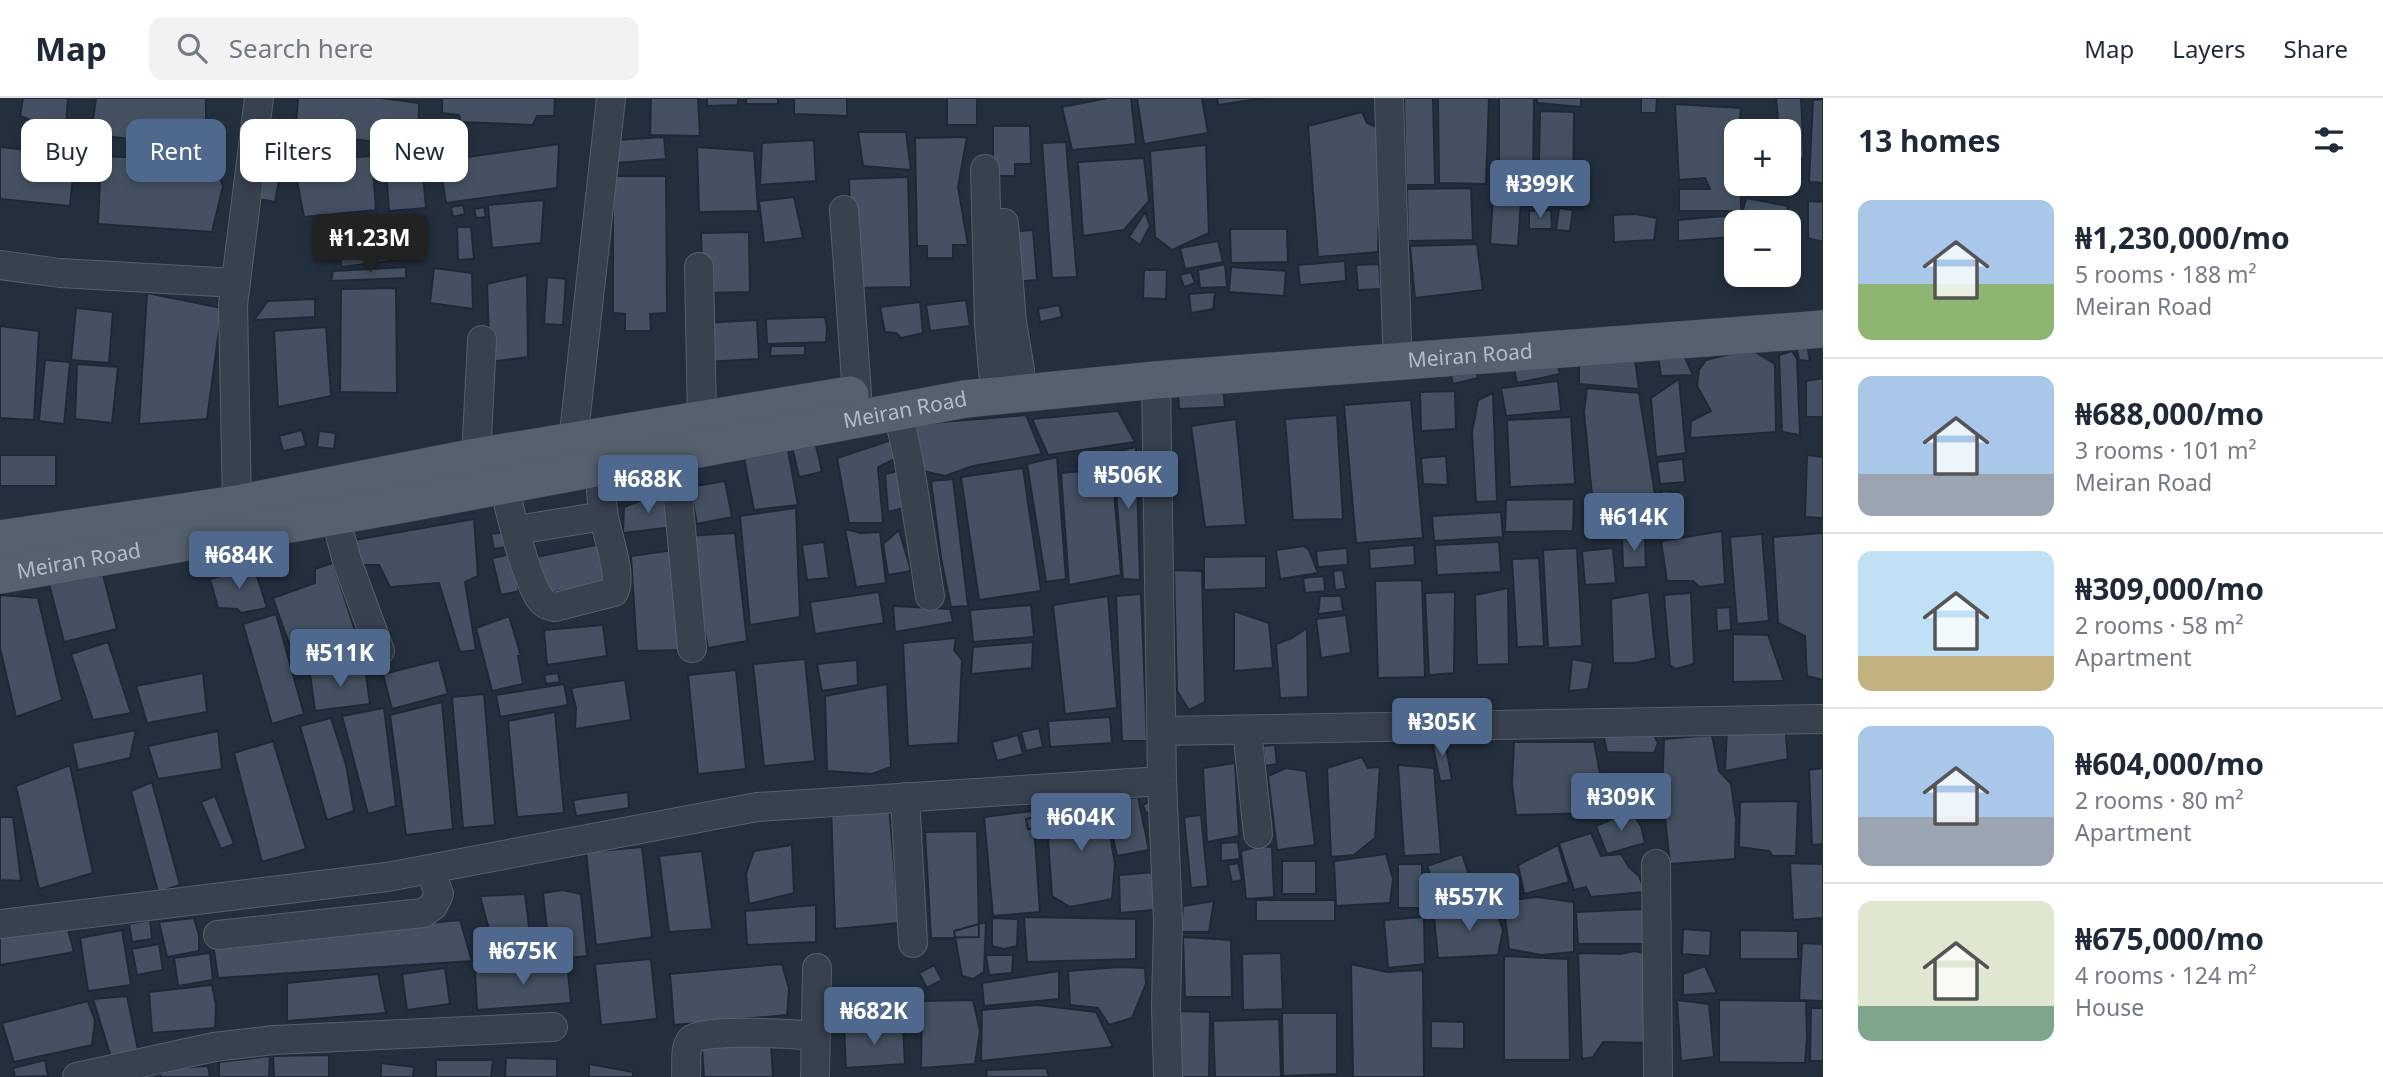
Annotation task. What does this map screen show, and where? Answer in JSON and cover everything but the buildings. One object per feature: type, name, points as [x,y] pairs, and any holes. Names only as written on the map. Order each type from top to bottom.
[{"type":"main road","name":"Meiran Road","points":[[0,575],[335,516],[573,442],[1007,371],[1635,323],[1823,304]]},
{"type":"main road","name":"Meiran Road","points":[[0,540],[493,465],[599,467],[965,400],[1156,380],[1823,329]]},
{"type":"street","points":[[237,504],[233,304],[260,98]]},
{"type":"street","points":[[573,442],[611,98]]},
{"type":"street","points":[[1389,98],[1397,340]]},
{"type":"street","points":[[985,169],[989,323],[1007,371]]},
{"type":"street","points":[[844,210],[857,394]]},
{"type":"street","points":[[1003,216],[1012,322],[1007,371]]},
{"type":"street","points":[[0,265],[60,273],[236,283]]},
{"type":"street","points":[[699,267],[702,420]]},
{"type":"street","points":[[482,340],[493,465],[517,530],[530,578],[541,600],[548,606],[555,607],[614,592],[617,587],[603,516],[599,467]]},
{"type":"street","points":[[1156,380],[1162,780],[1168,921],[1168,1077]]},
{"type":"street","points":[[898,412],[909,462],[930,596]]},
{"type":"street","points":[[674,453],[692,648]]},
{"type":"street","points":[[335,516],[380,651]]},
{"type":"street","points":[[517,530],[603,516]]},
{"type":"street","points":[[1162,731],[1823,719]]},
{"type":"street","points":[[1247,730],[1258,834]]},
{"type":"street","points":[[0,924],[387,877],[757,807],[1162,780]]},
{"type":"street","points":[[905,797],[913,943]]},
{"type":"street","points":[[1656,864],[1658,1077]]},
{"type":"street","points":[[218,935],[423,913],[433,906],[439,894],[429,869]]},
{"type":"street","points":[[815,1077],[817,968]]},
{"type":"street","points":[[77,1077],[214,1047],[274,1040],[553,1027]]},
{"type":"street","points":[[686,1077],[687,1047],[699,1036],[724,1033],[816,1036]]}]
